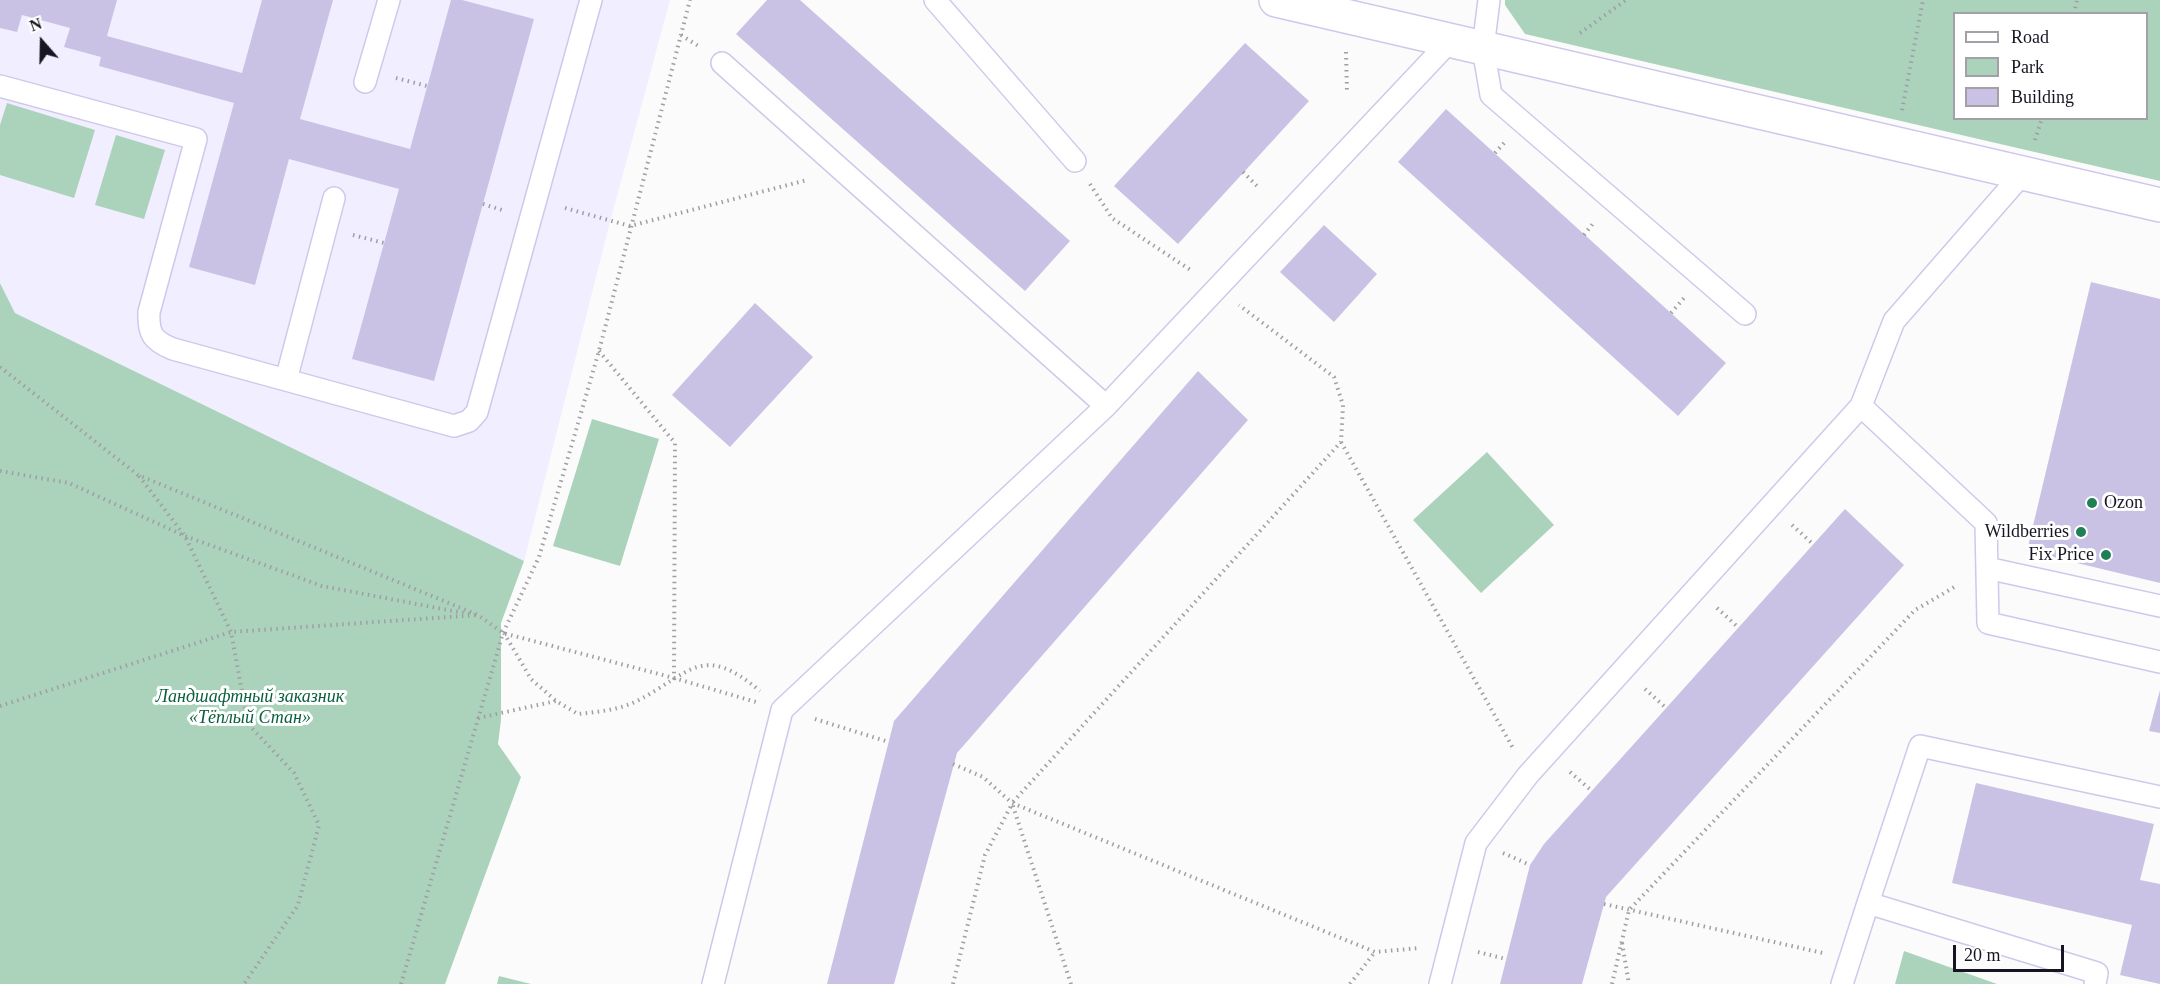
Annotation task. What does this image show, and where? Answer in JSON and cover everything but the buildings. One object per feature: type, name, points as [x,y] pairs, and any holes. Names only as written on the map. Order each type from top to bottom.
[{"type":"street","points":[[1276,0],[2160,205]]},
{"type":"lane","points":[[365,82],[389,0]]},
{"type":"lane","points":[[0,86],[196,139],[148,312],[148,329],[156,342],[173,349],[454,426],[469,421],[477,412],[591,0]]},
{"type":"lane","points":[[934,0],[1075,161]]},
{"type":"lane","points":[[1489,0],[1483,48],[1491,95],[1745,314]]},
{"type":"lane","points":[[713,984],[782,710],[1106,405],[1450,41]]},
{"type":"lane","points":[[722,63],[1106,405]]},
{"type":"lane","points":[[1440,984],[1476,843],[1528,775],[1861,406],[1894,321],[2024,172]]},
{"type":"lane","points":[[286,380],[334,198]]},
{"type":"lane","points":[[1861,406],[1986,523],[1988,623],[2160,662]]},
{"type":"lane","points":[[1987,568],[2160,606]]},
{"type":"lane","points":[[1842,984],[1920,746],[2160,797]]},
{"type":"lane","points":[[1868,903],[2097,973],[2095,984]]},
{"type":"path","points":[[401,984],[503,633],[539,557],[599,351],[690,0]]},
{"type":"path","points":[[1541,62],[1626,0]]},
{"type":"path","points":[[1895,143],[1923,0]]},
{"type":"path","points":[[1075,161],[1112,218],[1184,265]]},
{"type":"path","points":[[537,200],[630,226],[842,171]]},
{"type":"path","points":[[1243,172],[1258,187]]},
{"type":"path","points":[[1217,288],[1334,377],[1343,405],[1341,442],[1528,775]]},
{"type":"path","points":[[599,351],[675,443],[674,678]]},
{"type":"path","points":[[0,367],[138,475],[185,536],[231,632],[248,724],[294,773],[319,825],[298,905],[244,984]]},
{"type":"path","points":[[953,984],[985,855],[1012,803],[1341,442]]},
{"type":"path","points":[[0,471],[69,483],[185,536],[322,586],[478,615]]},
{"type":"path","points":[[138,475],[478,615],[503,633],[734,696]]},
{"type":"path","points":[[1612,984],[1629,910],[1916,610],[1987,568]]},
{"type":"path","points":[[0,706],[231,632],[478,615]]},
{"type":"path","points":[[503,633],[531,679],[556,701],[578,714],[604,711],[635,702],[694,666],[707,664],[724,668],[745,678],[782,710]]},
{"type":"path","points":[[478,718],[556,701]]},
{"type":"path","points":[[953,764],[983,777],[1012,803],[1375,952],[1450,945]]},
{"type":"path","points":[[1012,803],[1071,984]]},
{"type":"path","points":[[1604,904],[1799,948]]},
{"type":"path","points":[[1621,939],[1629,984]]},
{"type":"path","points":[[1350,984],[1375,952]]},
{"type":"shaded area","points":[[0,0],[670,0],[610,222],[524,561],[15,313],[0,283]]},
{"type":"green space","points":[[1505,0],[2160,0],[2160,181],[1525,34],[1505,5]]},
{"type":"green space","points":[[7,103],[95,130],[74,198],[0,175],[0,125]]},
{"type":"green space","points":[[116,135],[165,150],[144,219],[95,205]]},
{"type":"green space","name":"Ландшафтный заказник «Тёплый Стан»","points":[[0,283],[15,313],[524,561],[501,623],[501,720],[498,744],[521,777],[445,984],[0,984]]},
{"type":"green space","points":[[592,419],[659,439],[620,566],[553,546]]},
{"type":"green space","points":[[1487,452],[1554,525],[1481,593],[1413,520]]},
{"type":"green space","points":[[1904,951],[1997,984],[1895,984]]},
{"type":"green space","points":[[499,976],[531,984],[497,984]]},
{"type":"place","name":"Ozon","points":[[2092,503]]},
{"type":"place","name":"Wildberries","points":[[2081,532]]},
{"type":"place","name":"Fix Price","points":[[2106,555]]}]
